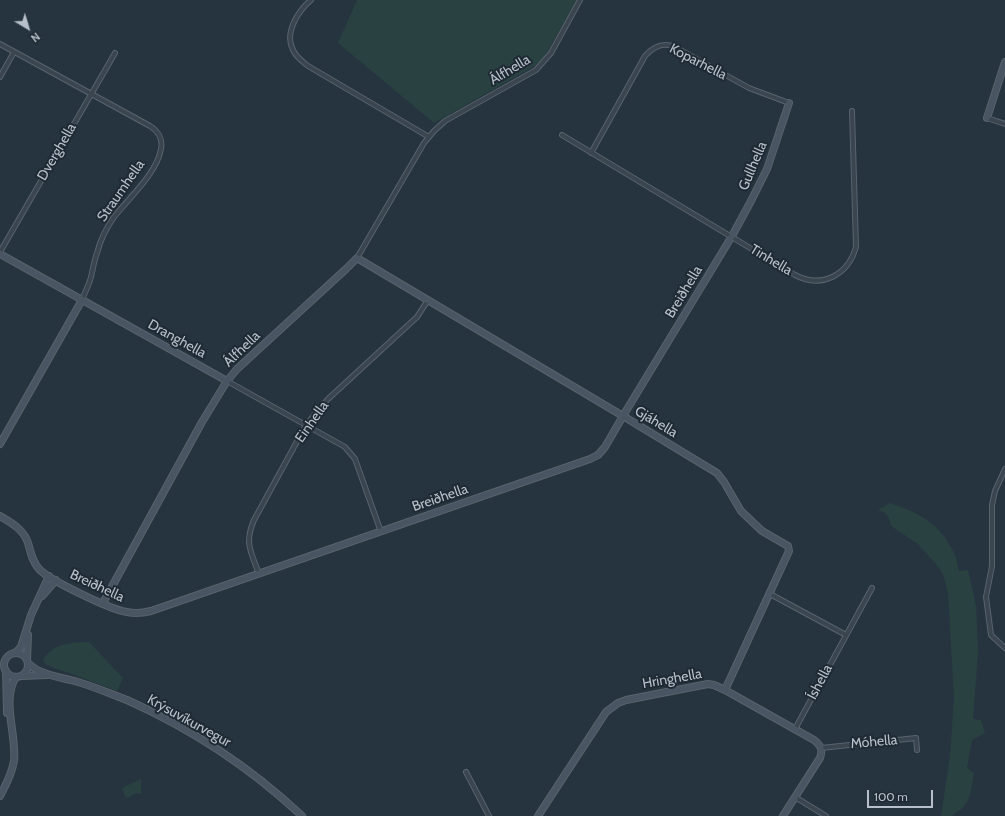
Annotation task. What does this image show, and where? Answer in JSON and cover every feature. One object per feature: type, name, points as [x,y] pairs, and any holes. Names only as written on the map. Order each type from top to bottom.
[{"type":"street","points":[[311,0],[292,26],[290,37],[291,45],[298,57],[313,69],[429,136]]},
{"type":"street","name":"Álfhella","points":[[103,604],[202,422],[227,381],[237,369],[357,258],[429,136],[445,121],[536,70],[551,53],[580,0]]},
{"type":"street","name":"Straumhella","points":[[0,44],[155,129],[160,136],[162,145],[159,155],[147,177],[113,218],[97,252],[91,277],[82,300],[0,444]]},
{"type":"street","name":"Koparhella","points":[[591,153],[645,56],[659,45],[666,44],[675,47],[749,88],[789,103]]},
{"type":"street","points":[[0,77],[14,52]]},
{"type":"street","name":"Dverghella","points":[[0,253],[115,53]]},
{"type":"street","points":[[1005,62],[987,118],[1005,124]]},
{"type":"street","name":"Gullhella","points":[[732,236],[767,169],[789,103]]},
{"type":"street","name":"Tinhella","points":[[562,135],[796,275],[810,280],[821,281],[832,278],[842,272],[854,254],[856,241],[852,111]]},
{"type":"street","name":"Breiðhella","points":[[0,516],[13,524],[23,533],[33,559],[40,570],[56,580],[103,604],[126,612],[143,613],[590,459],[598,455],[606,446],[732,236]]},
{"type":"street","name":"Dranghella","points":[[0,253],[345,447],[355,459],[381,532]]},
{"type":"street","name":"Gjáhella","points":[[357,258],[716,473],[727,486],[741,511],[762,531],[788,546],[789,551],[726,690]]},
{"type":"street","name":"Einhella","points":[[259,574],[249,544],[250,530],[306,425],[328,399],[417,316],[428,300]]},
{"type":"street","points":[[1005,469],[995,491],[992,505],[992,566],[986,597],[991,635],[1005,648]]},
{"type":"street","points":[[0,787],[7,774],[10,757],[3,666],[5,660],[21,647],[31,615],[49,576]]},
{"type":"street","points":[[38,600],[56,580]]},
{"type":"street","name":"Íshella","points":[[795,730],[872,588]]},
{"type":"street","points":[[770,594],[846,635]]},
{"type":"street","points":[[0,796],[10,775],[14,761],[10,698],[12,685],[19,676],[27,671],[27,631]]},
{"type":"street","points":[[0,656],[21,654],[27,661]]},
{"type":"street","name":"Krýsuvíkurvegur","points":[[27,661],[34,668],[48,675]]},
{"type":"street","points":[[3,666],[10,675],[19,676]]},
{"type":"street","name":"Krýsuvíkurvegur","points":[[19,676],[48,675],[68,679],[97,688],[127,700],[169,720],[247,769],[283,798],[302,816]]},
{"type":"street","name":"Hringhella","points":[[538,816],[606,712],[610,707],[626,700],[703,684],[714,685],[726,690],[814,740],[821,748]]},
{"type":"street","name":"Móhella","points":[[821,748],[916,738],[917,750]]},
{"type":"street","points":[[783,816],[820,758],[822,753],[821,748]]},
{"type":"street","points":[[466,772],[489,816]]},
{"type":"street","points":[[795,797],[826,816]]},
{"type":"green space","points":[[357,0],[577,0],[543,59],[533,67],[434,123],[338,43]]},
{"type":"green space","points":[[890,503],[928,520],[942,534],[954,553],[959,571],[968,570],[976,606],[978,653],[973,719],[981,720],[985,733],[972,740],[967,768],[974,773],[971,791],[964,806],[953,816],[941,816],[950,756],[954,698],[948,592],[943,574],[935,563],[918,544],[891,526],[888,516],[884,512],[878,510]]},
{"type":"green space","points":[[89,642],[123,678],[117,691],[52,667],[45,664],[43,660],[53,650],[63,645],[69,643]]},
{"type":"green space","points":[[141,779],[141,794],[136,793],[126,798],[122,788]]}]
